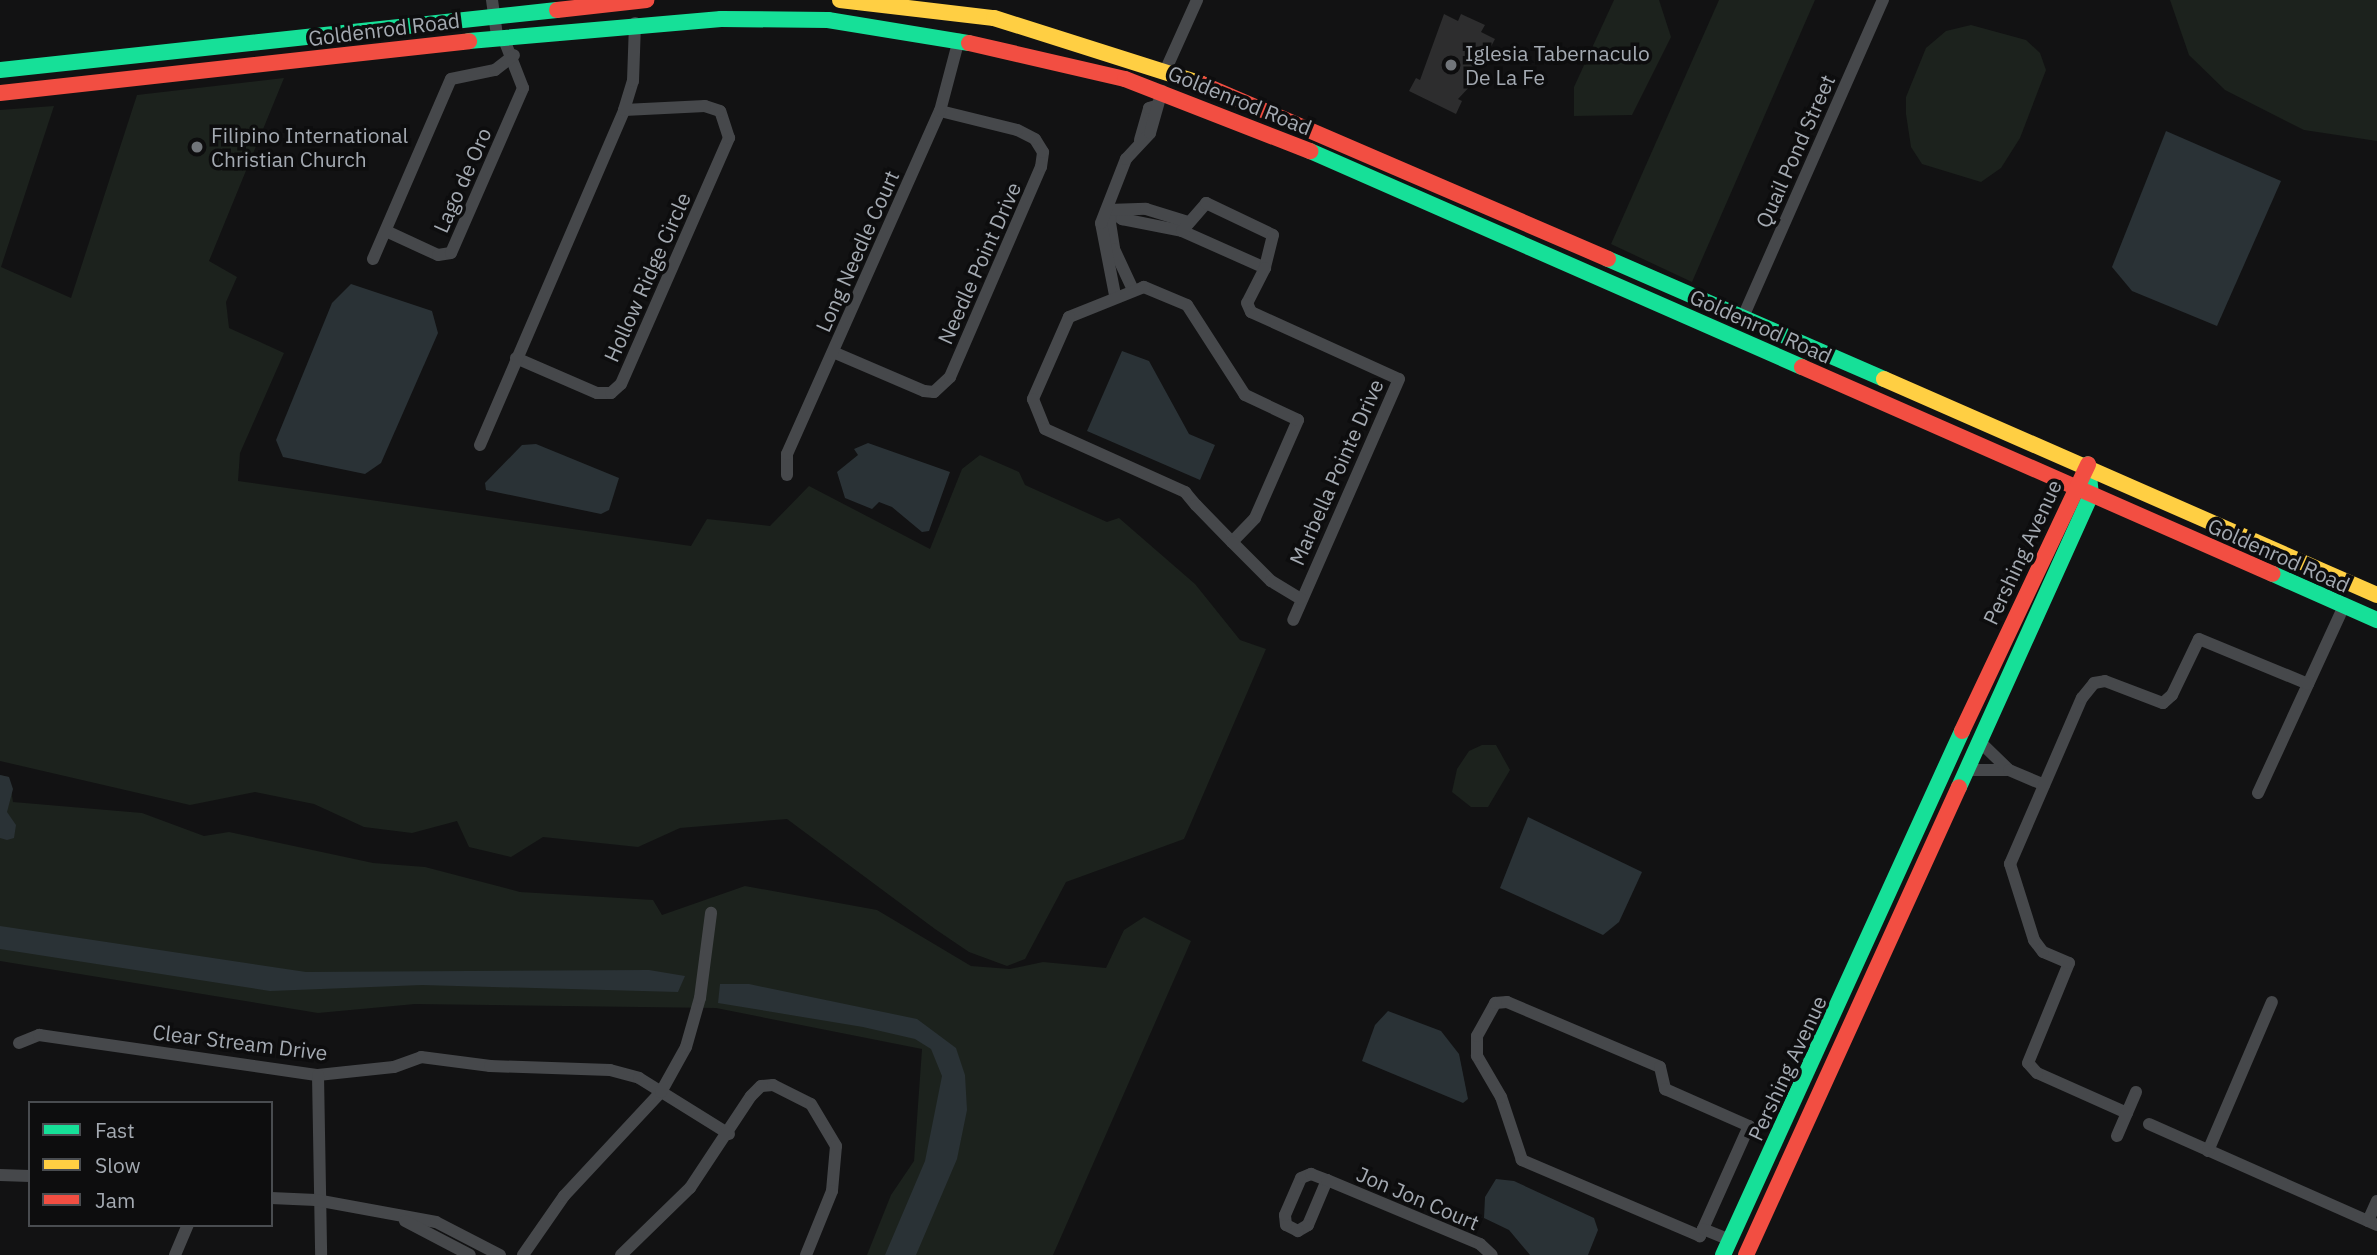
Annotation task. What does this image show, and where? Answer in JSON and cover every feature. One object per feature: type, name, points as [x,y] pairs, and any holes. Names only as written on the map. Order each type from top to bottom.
[{"type":"main road","name":"Goldenrod Road","points":[[0,70],[46,68],[494,8],[646,0]]},
{"type":"main road","name":"Goldenrod Road","points":[[841,0],[994,18],[1208,84],[2088,464],[2377,595]]},
{"type":"main road","name":"Goldenrod Road","points":[[0,93],[47,90],[635,23],[828,20],[959,39],[1125,79],[1159,99],[1307,150],[2377,621]]},
{"type":"main road","points":[[1125,79],[1166,69]]},
{"type":"main road","points":[[1159,99],[1208,84]]},
{"type":"main road","points":[[1307,150],[1335,154],[1444,202],[1461,194]]},
{"type":"main road","points":[[1468,221],[1482,214],[1576,255],[1598,254]]},
{"type":"main road","points":[[1571,266],[1593,267],[1718,323],[1743,317]]},
{"type":"main road","points":[[1763,350],[1780,344],[1895,394],[1926,396]]},
{"type":"main road","name":"Pershing Avenue","points":[[1726,1248],[2073,487],[2088,464]]},
{"type":"main road","name":"Pershing Avenue","points":[[1745,1255],[1969,770],[2091,495],[2088,464]]},
{"type":"street","points":[[1166,69],[1197,0]]},
{"type":"street","name":"Quail Pond Street","points":[[1743,317],[1883,0]]},
{"type":"street","name":"Lago de Oro","points":[[386,230],[438,254],[451,253],[523,88],[494,8]]},
{"type":"street","points":[[480,444],[624,110],[633,81],[635,23]]},
{"type":"street","name":"Long Needle Court","points":[[787,475],[787,454],[940,110],[959,39]]},
{"type":"street","points":[[373,259],[451,79],[495,70],[512,59]]},
{"type":"street","points":[[46,68],[47,90]]},
{"type":"street","points":[[1115,295],[1101,236],[1119,174],[1140,140],[1150,133],[1159,99]]},
{"type":"street","name":"Hollow Ridge Circle","points":[[516,358],[597,393],[611,393],[621,384],[729,138],[720,111],[705,106],[624,110]]},
{"type":"street","name":"Needle Point Drive","points":[[833,352],[924,391],[943,387],[1041,167],[1043,152],[1035,139],[1017,130],[940,110]]},
{"type":"street","name":"Marbella Pointe Drive","points":[[1184,227],[1206,203],[1276,239],[1247,303],[1251,312],[1399,379],[1293,620]]},
{"type":"street","points":[[1108,210],[1148,215],[1184,227],[1265,268]]},
{"type":"street","points":[[1108,210],[1114,248],[1133,290]]},
{"type":"street","points":[[1233,542],[1255,518],[1298,420],[1245,396],[1187,305],[1144,287],[1115,295],[1069,317],[1060,329],[1033,399],[1035,411],[1045,429],[1185,492],[1233,542],[1271,581],[1300,600]]},
{"type":"street","points":[[2258,793],[2344,606]]},
{"type":"street","points":[[2127,1113],[2037,1073],[2028,1063],[2068,963],[2043,952],[2034,940],[2010,864],[2089,687],[2105,681],[2163,703],[2172,695],[2199,639],[2308,684]]},
{"type":"street","points":[[1980,743],[2009,770],[2045,785]]},
{"type":"street","points":[[1969,770],[2009,770]]},
{"type":"street","points":[[523,1255],[564,1196],[661,1092],[685,1047],[700,998],[711,913]]},
{"type":"street","points":[[1507,1002],[1660,1068],[1665,1089],[1749,1126],[1703,1229],[1700,1236],[1521,1160],[1501,1097],[1477,1056],[1477,1036],[1495,1003],[1507,1002]]},
{"type":"street","points":[[2208,1151],[2273,1002]]},
{"type":"street","name":"Clear Stream Drive","points":[[19,1043],[39,1035],[318,1075],[441,1057],[490,1066],[610,1070],[661,1092],[729,1134]]},
{"type":"street","points":[[318,1075],[316,1200],[321,1255]]},
{"type":"street","points":[[621,1255],[690,1188],[761,1086],[786,1088],[811,1104],[836,1146],[832,1191],[806,1255]]},
{"type":"street","points":[[2117,1136],[2136,1092]]},
{"type":"street","points":[[2149,1125],[2373,1223],[2377,1201]]},
{"type":"street","points":[[0,1175],[28,1180]]},
{"type":"street","name":"Jon Jon Court","points":[[1327,1180],[1480,1244],[1492,1255]]},
{"type":"street","points":[[273,1198],[316,1200],[436,1222],[500,1255]]},
{"type":"street","points":[[392,1214],[470,1255]]},
{"type":"street","points":[[175,1255],[187,1227]]},
{"type":"street","points":[[1703,1229],[1726,1248]]},
{"type":"shaded area","points":[[1614,0],[1659,0],[1671,37],[1632,115],[1574,116],[1574,87]]},
{"type":"shaded area","points":[[1719,0],[1815,0],[1692,282],[1611,244]]},
{"type":"shaded area","points":[[2170,0],[2377,0],[2377,141],[2304,130],[2225,90],[2189,55]]},
{"type":"shaded area","points":[[1971,25],[2026,40],[2040,53],[2046,70],[2020,138],[2001,168],[1981,182],[1922,164],[1911,147],[1906,114],[1906,97],[1926,48],[1946,31]]},
{"type":"shaded area","points":[[284,78],[209,261],[237,277],[226,302],[229,328],[284,353],[240,453],[238,481],[691,546],[707,519],[770,526],[809,486],[930,549],[962,469],[980,455],[1019,472],[1025,485],[1107,522],[1119,518],[1195,584],[1240,640],[1266,649],[1184,839],[1066,882],[1025,959],[1007,966],[969,952],[787,819],[680,828],[638,847],[543,837],[511,857],[469,847],[457,821],[412,833],[364,827],[314,804],[255,792],[190,805],[0,761],[0,110],[54,106],[1,267],[71,298],[137,95]]},
{"type":"shaded area","points":[[2166,131],[2281,181],[2217,326],[2132,291],[2112,267]]},
{"type":"shaded area","points":[[351,284],[432,311],[438,333],[381,463],[365,474],[283,457],[276,440],[332,303]]},
{"type":"shaded area","points":[[1122,351],[1149,361],[1189,434],[1215,445],[1200,480],[1087,431]]},
{"type":"shaded area","points":[[868,443],[950,472],[929,531],[922,532],[892,507],[879,502],[872,509],[845,498],[837,472],[858,455],[854,449]]},
{"type":"shaded area","points":[[536,444],[619,478],[609,510],[601,514],[486,490],[485,483],[522,445]]},
{"type":"shaded area","points":[[1482,745],[1496,745],[1510,770],[1488,807],[1471,807],[1452,792],[1457,769],[1469,751]]},
{"type":"shaded area","points":[[0,775],[9,777],[13,802],[142,813],[204,836],[229,832],[373,863],[425,867],[520,892],[653,900],[662,915],[745,886],[877,910],[971,966],[1010,969],[1043,962],[1106,968],[1124,930],[1144,917],[1191,941],[1053,1255],[867,1255],[891,1195],[914,1161],[922,1049],[716,1008],[415,1004],[318,1013],[0,961]]},
{"type":"shaded area","points":[[0,775],[9,777],[13,789],[7,812],[16,825],[14,838],[7,840],[0,838]]},
{"type":"shaded area","points":[[1528,817],[1642,872],[1619,922],[1603,935],[1500,888]]},
{"type":"shaded area","points":[[0,926],[306,972],[649,970],[685,976],[678,992],[422,985],[270,991],[0,949]]},
{"type":"shaded area","points":[[720,984],[749,984],[917,1019],[956,1048],[965,1075],[967,1110],[957,1159],[916,1255],[885,1255],[925,1161],[942,1076],[931,1049],[915,1039],[863,1027],[718,1003]]},
{"type":"shaded area","points":[[1388,1011],[1441,1031],[1459,1054],[1468,1099],[1463,1103],[1362,1061],[1375,1025]]},
{"type":"shaded area","points":[[1496,1179],[1514,1181],[1594,1218],[1598,1230],[1588,1255],[1530,1255],[1509,1230],[1484,1218],[1485,1197]]},
{"type":"building","name":"Iglesia Tabernaculo De La Fe","points":[[1444,14],[1458,21],[1461,14],[1485,25],[1481,32],[1495,39],[1485,58],[1481,56],[1474,82],[1458,99],[1462,101],[1456,114],[1409,91],[1416,78],[1420,80]]},
{"type":"traffic: fast","points":[[0,70],[557,10]]},
{"type":"traffic: fast","points":[[469,41],[721,19],[828,20],[969,43]]},
{"type":"traffic: fast","points":[[1310,151],[1802,367]]},
{"type":"traffic: fast","points":[[1608,259],[1884,379]]},
{"type":"traffic: fast","points":[[1959,787],[2091,495],[2088,464]]},
{"type":"traffic: fast","points":[[2273,574],[2377,620]]},
{"type":"traffic: fast","points":[[1723,1255],[1962,731]]},
{"type":"traffic: slow","points":[[840,0],[994,18],[1202,84]]},
{"type":"traffic: slow","points":[[1884,379],[2377,595]]},
{"type":"traffic: jam","points":[[557,10],[646,0]]},
{"type":"traffic: jam","points":[[0,93],[469,41]]},
{"type":"traffic: jam","points":[[969,43],[1125,79],[1310,151]]},
{"type":"traffic: jam","points":[[1202,84],[1608,259]]},
{"type":"traffic: jam","points":[[1802,367],[2273,574]]},
{"type":"traffic: jam","points":[[1962,731],[2088,464]]},
{"type":"traffic: jam","points":[[1746,1255],[1959,787]]},
{"type":"place","name":"Iglesia Tabernaculo De La Fe","points":[[1451,65]]},
{"type":"place","name":"Filipino International Christian Church","points":[[197,147]]}]
